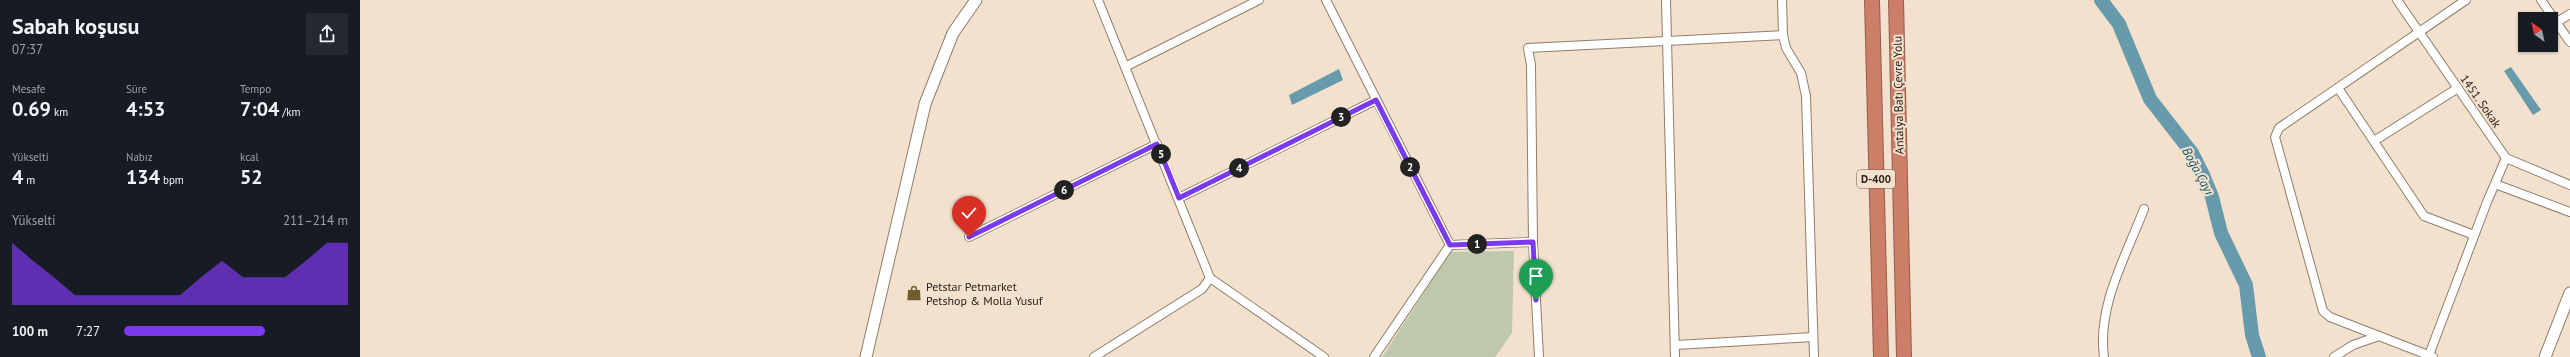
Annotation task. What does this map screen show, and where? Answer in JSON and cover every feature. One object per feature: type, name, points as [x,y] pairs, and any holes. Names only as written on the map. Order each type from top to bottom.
[{"type":"highway","name":"D-400","points":[[1872,0],[1881,357]]},
{"type":"highway","name":"Antalya Batı Çevre Yolu","points":[[1896,0],[1904,357]]},
{"type":"main road","points":[[866,357],[925,104],[953,33],[976,0]]},
{"type":"main road","points":[[2545,357],[2570,293]]},
{"type":"street","points":[[1098,0],[1210,278],[1324,357]]},
{"type":"street","points":[[1125,67],[1259,0]]},
{"type":"street","points":[[1326,0],[1450,245]]},
{"type":"street","points":[[1666,0],[1676,345],[1675,357]]},
{"type":"street","points":[[1782,0],[1783,35],[1786,48],[1801,73],[1806,96],[1814,357]]},
{"type":"street","points":[[1864,0],[1872,35]]},
{"type":"street","name":"1451. Sokak","points":[[2397,0],[2506,158]]},
{"type":"street","points":[[2466,0],[2279,128],[2274,138],[2323,311],[2330,317],[2431,356],[2474,236],[2506,158],[2570,186]]},
{"type":"street","points":[[2541,0],[2549,12]]},
{"type":"street","points":[[2558,21],[2570,14]]},
{"type":"street","points":[[2558,25],[2570,42]]},
{"type":"street","points":[[1539,357],[1533,242],[1531,65],[1528,48],[1783,35]]},
{"type":"street","points":[[2338,88],[2424,216],[2474,236]]},
{"type":"street","points":[[2374,141],[2458,88]]},
{"type":"street","points":[[1179,198],[1376,100]]},
{"type":"street","points":[[969,237],[1157,144]]},
{"type":"street","points":[[2495,184],[2570,212]]},
{"type":"street","points":[[2104,357],[2103,324],[2110,295],[2144,209]]},
{"type":"street","points":[[1450,245],[1533,242]]},
{"type":"street","points":[[1374,357],[1450,245]]},
{"type":"street","points":[[1094,357],[1202,289],[1210,278]]},
{"type":"street","points":[[1676,345],[1813,336]]},
{"type":"street","points":[[2334,357],[2359,342],[2379,336]]},
{"type":"green space","points":[[1514,251],[1512,333],[1495,357],[1382,357],[1451,252]]},
{"type":"water","points":[[2511,67],[2541,110],[2533,115],[2504,71]]},
{"type":"water","points":[[1339,69],[1343,80],[1292,105],[1289,95]]},
{"type":"waterway","name":"Boğa Çayı","points":[[2101,0],[2119,24],[2150,99],[2192,153],[2203,175],[2212,197],[2221,233],[2246,285],[2252,335],[2259,357]]},
{"type":"place","name":"Petstar Petmarket Petshop & Molla Yusuf","points":[[914,293]]},
{"type":"route","points":[[969,237],[1157,144],[1179,198],[1376,100],[1450,245],[1533,242],[1536,300]]}]
